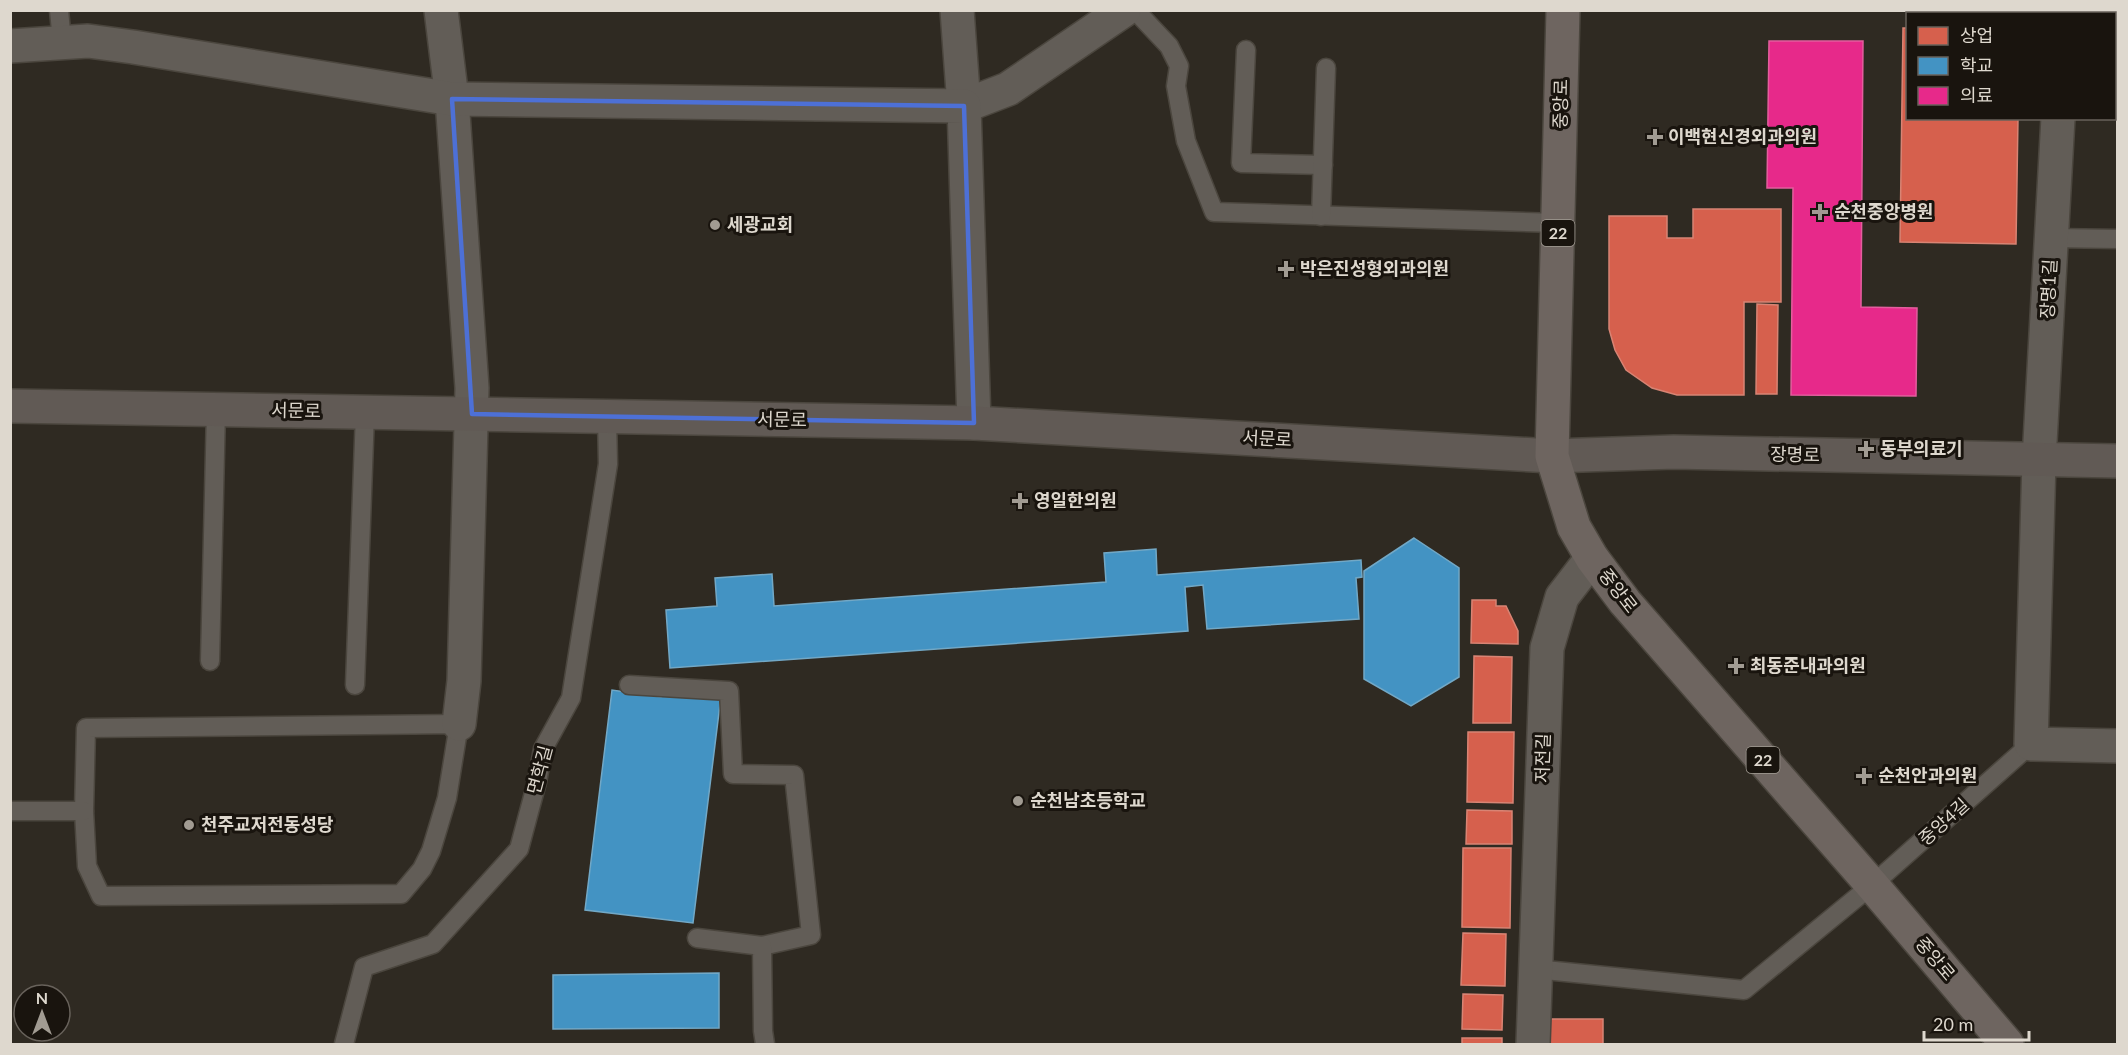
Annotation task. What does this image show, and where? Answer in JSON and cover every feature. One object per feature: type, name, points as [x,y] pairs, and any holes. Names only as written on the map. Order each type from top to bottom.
[{"type":"main road","name":"중앙로","points":[[1563,10],[1552,456],[1574,527],[1592,558],[1632,610],[1872,885],[2007,1044]]},
{"type":"street","points":[[441,10],[452,99],[470,352],[472,414],[464,681],[459,724]]},
{"type":"street","points":[[957,10],[964,106],[974,423]]},
{"type":"street","points":[[10,46],[60,26],[88,41],[452,99],[964,106],[1008,89],[1124,10]]},
{"type":"street","name":"장명1길","points":[[2039,460],[2058,120]]},
{"type":"street","name":"서문로","points":[[10,406],[974,423],[1552,456]]},
{"type":"street","name":"장명로","points":[[1552,456],[1674,452],[2118,461]]},
{"type":"street","points":[[2039,460],[2031,744],[2118,746]]},
{"type":"street","name":"저전길","points":[[1533,1044],[1547,648],[1562,597],[1592,558]]},
{"type":"lane","points":[[1135,10],[1169,45],[1179,66],[1176,86],[1186,141],[1214,212],[1558,223]]},
{"type":"lane","points":[[1246,50],[1241,163],[1323,165]]},
{"type":"lane","points":[[1322,216],[1326,68]]},
{"type":"lane","points":[[2052,238],[2118,239]]},
{"type":"lane","points":[[210,661],[216,410]]},
{"type":"lane","points":[[355,685],[365,413]]},
{"type":"lane","name":"면학길","points":[[344,1044],[364,967],[433,944],[519,849],[537,782],[543,749],[571,698],[608,464],[607,417]]},
{"type":"lane","points":[[629,685],[729,691],[733,774],[794,775],[811,935],[762,946],[697,938]]},
{"type":"lane","points":[[459,724],[447,798],[431,851],[422,869],[400,894],[101,896],[87,866],[84,811],[86,728],[459,724]]},
{"type":"lane","name":"중앙4길","points":[[1872,885],[2031,744]]},
{"type":"lane","points":[[10,811],[84,811]]},
{"type":"lane","points":[[1535,969],[1744,990],[1872,885]]},
{"type":"lane","points":[[762,946],[762,1031],[765,1044]]},
{"type":"highlighted area","points":[[452,99],[964,106],[974,423],[472,414]]},
{"type":"building: 상업","points":[[1903,28],[1906,28],[1906,120],[2018,120],[2016,244],[1900,242]]},
{"type":"building: 상업","points":[[1693,209],[1781,209],[1781,302],[1744,302],[1744,395],[1677,395],[1652,388],[1626,370],[1615,350],[1609,329],[1609,216],[1667,216],[1667,238],[1693,238]]},
{"type":"building: 상업","points":[[1757,304],[1778,305],[1777,394],[1756,394]]},
{"type":"building: 상업","points":[[1472,600],[1496,600],[1496,606],[1506,606],[1518,631],[1518,644],[1471,643]]},
{"type":"building: 상업","points":[[1474,656],[1512,657],[1511,723],[1473,723]]},
{"type":"building: 상업","points":[[1468,732],[1514,732],[1513,803],[1467,802]]},
{"type":"building: 상업","points":[[1467,810],[1512,811],[1512,844],[1466,844]]},
{"type":"building: 상업","points":[[1463,848],[1511,848],[1510,928],[1462,927]]},
{"type":"building: 상업","points":[[1463,933],[1506,934],[1505,986],[1461,985]]},
{"type":"building: 상업","points":[[1463,994],[1503,995],[1502,1030],[1462,1029]]},
{"type":"building: 상업","points":[[1544,1019],[1603,1019],[1603,1044],[1544,1044]]},
{"type":"building: 상업","points":[[1462,1038],[1502,1038],[1502,1044],[1462,1044]]},
{"type":"building: 학교","points":[[1414,538],[1459,568],[1459,677],[1411,706],[1364,679],[1364,571]]},
{"type":"building: 학교","points":[[1156,549],[1157,575],[1361,560],[1362,577],[1356,578],[1359,619],[1207,629],[1203,585],[1185,587],[1188,631],[670,668],[666,610],[717,606],[715,578],[772,574],[774,606],[1106,582],[1104,553]]},
{"type":"building: 학교","points":[[663,680],[721,696],[693,923],[585,910],[612,690],[661,697]]},
{"type":"building: 학교","points":[[719,973],[719,1028],[553,1029],[553,975]]},
{"type":"building: 의료","points":[[1769,41],[1863,41],[1861,307],[1917,308],[1916,396],[1791,395],[1793,188],[1767,188]]},
{"type":"place","name":"이백현신경외과의원","points":[[1655,137]]},
{"type":"place","name":"순천중앙병원","points":[[1820,212]]},
{"type":"place","name":"세광교회","points":[[715,225]]},
{"type":"place","name":"박은진성형외과의원","points":[[1286,269]]},
{"type":"place","name":"동부의료기","points":[[1866,449]]},
{"type":"place","name":"영일한의원","points":[[1020,501]]},
{"type":"place","name":"최동준내과의원","points":[[1736,666]]},
{"type":"place","name":"순천안과의원","points":[[1864,776]]},
{"type":"place","name":"순천남초등학교","points":[[1018,801]]},
{"type":"place","name":"천주교저전동성당","points":[[189,825]]}]
